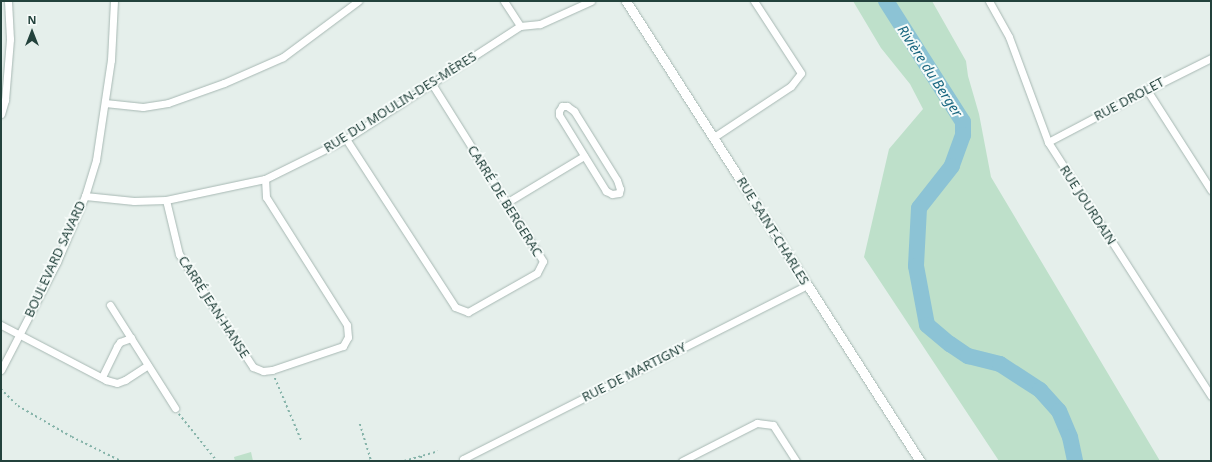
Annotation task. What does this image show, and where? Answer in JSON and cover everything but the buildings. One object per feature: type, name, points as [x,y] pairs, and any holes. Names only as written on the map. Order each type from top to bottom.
[{"type":"street","points":[[1,114],[5,100],[10,39],[8,1]]},
{"type":"street","name":"BOULEVARD SAVARD","points":[[1,370],[57,262],[85,196],[96,160],[106,103],[111,60],[114,1]]},
{"type":"street","points":[[106,103],[142,107],[168,103],[224,83],[283,57],[358,1]]},
{"type":"street","points":[[504,1],[520,26]]},
{"type":"street","name":"RUE DU MOULIN-DES-MÈRES","points":[[85,196],[134,202],[166,200],[265,179],[346,139],[520,26],[540,24],[591,1]]},
{"type":"street","name":"RUE SAINT-CHARLES","points":[[626,1],[920,461]]},
{"type":"street","points":[[714,137],[792,86],[801,73],[754,1]]},
{"type":"street","name":"RUE JOURDAIN","points":[[989,1],[1009,37],[1048,142],[1211,396]]},
{"type":"street","name":"RUE DROLET","points":[[1048,142],[1211,58]]},
{"type":"street","name":"CARRÉ DE BERGERAC","points":[[346,139],[455,307],[468,312],[537,273],[543,261],[432,84]]},
{"type":"street","points":[[1147,90],[1211,190]]},
{"type":"street","points":[[562,106],[567,106],[574,111],[617,180],[620,189],[619,193],[612,194],[606,191],[584,156],[559,115],[558,111],[562,106]]},
{"type":"street","points":[[506,203],[584,156]]},
{"type":"street","name":"CARRÉ JEAN-HANSE","points":[[166,200],[179,254],[253,367],[263,371],[272,370],[343,346],[348,337],[347,325],[266,197],[265,179]]},
{"type":"street","name":"RUE DE MARTIGNY","points":[[464,461],[463,459],[807,285]]},
{"type":"street","points":[[110,305],[175,408]]},
{"type":"street","points":[[1,325],[102,377],[117,383],[125,380],[148,365]]},
{"type":"street","points":[[102,377],[117,346],[120,342],[131,338]]},
{"type":"street","points":[[682,461],[757,423],[773,425],[796,461]]},
{"type":"path","points":[[272,370],[302,442]]},
{"type":"path","points":[[1,389],[18,406],[72,437],[121,461]]},
{"type":"path","points":[[175,408],[217,461]]},
{"type":"path","points":[[360,424],[371,461]]},
{"type":"path","points":[[404,461],[438,451]]},
{"type":"path","points":[[421,456],[423,461]]},
{"type":"green space","points":[[853,1],[932,1],[966,61],[968,76],[979,114],[991,177],[1160,461],[999,461],[864,257],[889,149],[923,109],[910,84],[881,48]]},
{"type":"green space","points":[[251,452],[253,461],[235,461],[234,457]]},
{"type":"waterway","name":"Rivière du Berger","points":[[886,1],[963,122],[963,135],[952,166],[919,208],[916,266],[927,325],[950,344],[968,356],[1000,364],[1040,390],[1059,411],[1070,437],[1075,461]]}]
